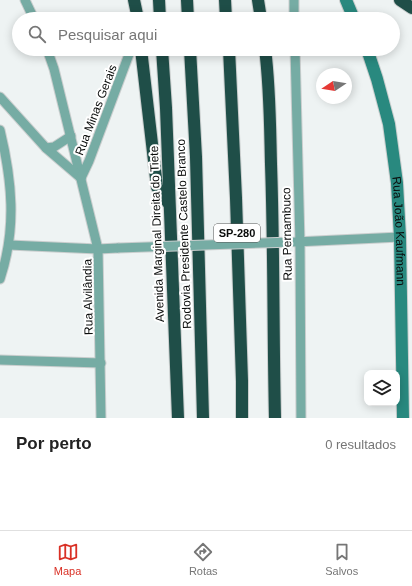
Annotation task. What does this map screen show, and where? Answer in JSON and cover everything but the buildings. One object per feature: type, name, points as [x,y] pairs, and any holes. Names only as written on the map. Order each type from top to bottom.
[{"type":"highway","points":[[134,0],[137,12]]},
{"type":"highway","points":[[159,0],[160,12]]},
{"type":"highway","points":[[187,0],[188,12]]},
{"type":"highway","points":[[225,0],[226,12]]},
{"type":"highway","points":[[258,0],[260,12]]},
{"type":"highway","points":[[400,0],[412,8]]},
{"type":"highway","points":[[142,56],[157,187],[169,204]]},
{"type":"highway","name":"Avenida Marginal Direita do Tiete","points":[[162,56],[166,108],[178,418]]},
{"type":"highway","name":"Rodovia Presidente Castelo Branco","points":[[190,56],[196,142],[203,418]]},
{"type":"highway","name":"SP-280","points":[[229,56],[236,191],[242,418]]},
{"type":"highway","points":[[266,56],[270,109],[275,418]]},
{"type":"highway","points":[[242,381],[246,418]]},
{"type":"main road","points":[[346,0],[351,12]]},
{"type":"main road","name":"Rua João Kaufmann","points":[[369,56],[389,124],[397,183],[400,238],[403,418]]},
{"type":"street","points":[[25,0],[31,12]]},
{"type":"street","points":[[294,0],[294,12]]},
{"type":"street","name":"Rua Alvilândia","points":[[49,56],[54,69],[98,249],[101,418]]},
{"type":"street","name":"Rua Minas Gerais","points":[[80,178],[89,162],[128,56]]},
{"type":"street","name":"Rua Pernambuco","points":[[295,56],[296,242],[301,418]]},
{"type":"street","points":[[0,97],[46,148],[80,178]]},
{"type":"street","points":[[0,130],[8,166],[11,220],[9,245],[0,279]]},
{"type":"street","points":[[46,148],[54,147],[70,136]]},
{"type":"street","points":[[9,245],[98,249],[400,238]]},
{"type":"street","points":[[0,360],[101,364]]},
{"type":"street","points":[[402,404],[412,414]]}]
